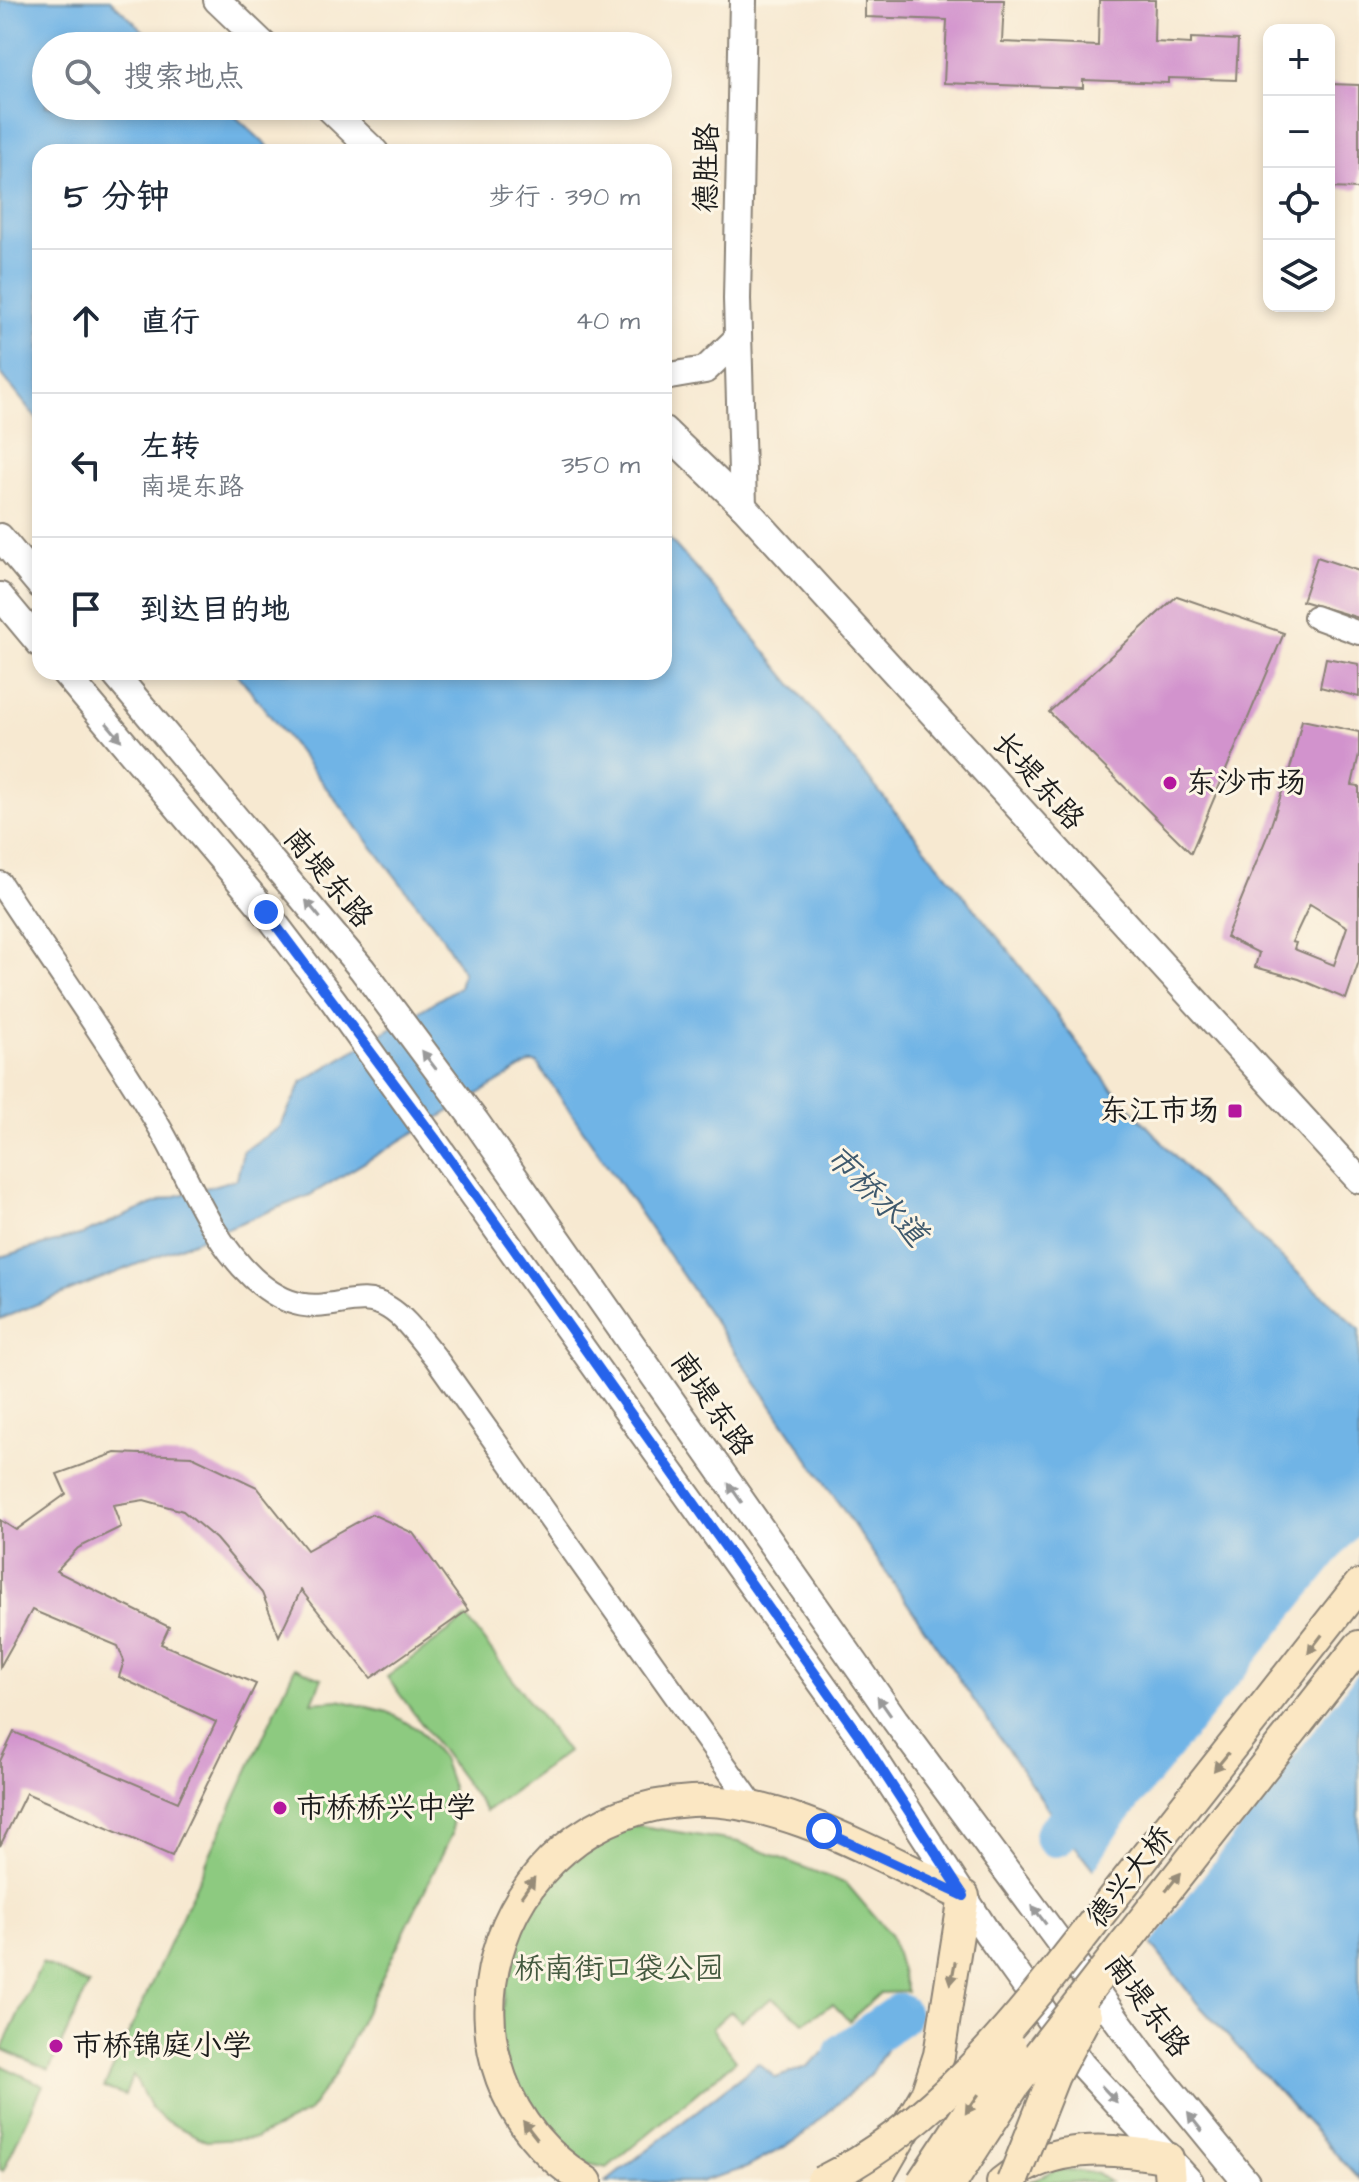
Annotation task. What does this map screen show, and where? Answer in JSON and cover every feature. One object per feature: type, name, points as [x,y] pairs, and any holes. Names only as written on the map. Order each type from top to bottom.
[{"type":"main road","name":"德兴大桥","points":[[922,2182],[1093,1923],[1359,1585]]},
{"type":"main road","name":"德兴大桥","points":[[952,2182],[1014,2086],[1359,1646]]},
{"type":"main road","points":[[587,2182],[553,2157],[527,2129],[506,2095],[494,2056],[491,2020],[494,1969],[502,1938],[523,1891],[539,1871],[596,1825],[637,1810],[695,1801],[756,1809],[824,1831],[964,1896],[939,2055],[927,2092],[875,2182]]},
{"type":"main road","points":[[821,2182],[903,2129],[943,2097],[1014,2024],[1093,1923]]},
{"type":"main road","points":[[1012,2182],[1054,2076],[1125,1943]]},
{"type":"main road","points":[[1002,2182],[1022,2166],[1058,2153],[1126,2150],[1169,2170]]},
{"type":"street","points":[[217,0],[250,32]]},
{"type":"street","name":"德胜路","points":[[743,0],[738,338],[743,506]]},
{"type":"street","points":[[342,120],[367,144]]},
{"type":"street","points":[[672,376],[705,370],[738,338]]},
{"type":"street","name":"长堤东路","points":[[672,438],[743,506],[1359,1180]]},
{"type":"street","points":[[0,537],[32,575]]},
{"type":"street","points":[[0,596],[32,634]]},
{"type":"street","points":[[1315,617],[1359,633]]},
{"type":"street","points":[[71,680],[266,912],[333,1000],[435,1138],[863,1741],[964,1896],[1082,2065],[1169,2170],[1190,2182]]},
{"type":"street","name":"南堤东路","points":[[120,680],[362,969],[476,1122],[895,1720],[1151,2066],[1246,2182]]},
{"type":"street","points":[[0,883],[158,1124],[221,1245],[254,1278],[290,1304],[309,1308],[354,1302],[377,1303],[390,1308],[412,1330],[435,1357],[756,1809]]},
{"type":"green space","points":[[467,1618],[567,1752],[486,1811],[387,1677]]},
{"type":"green space","points":[[295,1667],[322,1678],[312,1702],[339,1700],[388,1712],[419,1730],[442,1758],[452,1787],[452,1834],[334,2076],[307,2113],[256,2138],[206,2141],[164,2120],[151,2108],[133,2075],[125,2095],[104,2088]]},
{"type":"green space","name":"桥南街口袋公园","points":[[629,1824],[739,1842],[847,1884],[891,1936],[907,1992],[880,1993],[849,2021],[833,2004],[804,2022],[772,1998],[741,2021],[731,2011],[712,2028],[736,2060],[607,2168],[589,2164],[543,2138],[508,2074],[500,2029],[512,1930],[547,1879]]},
{"type":"green space","points":[[42,1963],[89,1985],[49,2070],[2,2049]]},
{"type":"green space","points":[[0,2065],[43,2085],[3,2171],[0,2169]]},
{"type":"green space","points":[[1056,2169],[1096,2173],[1110,2182],[1029,2182]]},
{"type":"water","points":[[0,0],[110,0],[145,32],[32,32],[32,120],[239,120],[265,144],[32,144],[32,413],[0,372]]},
{"type":"water","name":"市桥水道","points":[[672,542],[711,585],[1009,951],[1109,1085],[1202,1185],[1359,1329],[1359,2179],[1197,2003],[1062,1829],[537,1063],[530,1063],[310,1195],[0,1319],[0,1257],[83,1234],[162,1200],[237,1179],[243,1151],[280,1127],[302,1082],[459,987],[463,972],[441,935],[242,680],[672,680]]},
{"type":"water","points":[[868,2017],[893,2020],[887,2048],[871,2074],[797,2140],[746,2168],[699,2182],[606,2182],[758,2063],[776,2078],[806,2067]]},
{"type":"pier","points":[[1359,1534],[1359,1671],[1149,1947],[1092,1873],[1118,1833]]},
{"type":"building","points":[[865,0],[1004,0],[1002,42],[1098,46],[1099,0],[1155,0],[1154,42],[1191,44],[1191,38],[1238,40],[1236,80],[1168,78],[1168,83],[1083,80],[1083,88],[944,83],[947,20],[865,17]]},
{"type":"building","points":[[1335,84],[1359,85],[1359,189],[1335,188]]},
{"type":"building","points":[[1317,557],[1359,571],[1359,618],[1302,601]]},
{"type":"building","name":"东沙市场","points":[[1177,596],[1284,633],[1191,853],[1049,712]]},
{"type":"building","points":[[1326,658],[1359,664],[1359,697],[1320,687]]},
{"type":"building","points":[[1302,720],[1359,732],[1359,754],[1352,785],[1359,786],[1359,961],[1346,999],[1299,979],[1255,967],[1259,953],[1226,937],[1268,834],[1292,762]],"holes":[[[1310,904],[1347,927],[1334,965],[1294,949],[1296,943],[1292,942]]]},
{"type":"building","points":[[115,1453],[192,1456],[257,1487],[307,1550],[372,1514],[413,1533],[468,1610],[371,1678],[301,1590],[279,1636],[262,1593],[216,1539],[183,1511],[144,1500],[113,1505],[121,1527],[78,1548],[56,1571],[169,1627],[161,1644],[256,1684],[172,1856],[26,1793],[0,1846],[0,1761],[14,1732],[178,1802],[216,1722],[119,1677],[124,1661],[118,1646],[32,1610],[0,1667],[0,1520],[16,1530],[66,1494],[57,1474]]},
{"type":"waterway","points":[[1055,1836],[1099,1788]]},
{"type":"waterway","points":[[845,2053],[899,2015]]},
{"type":"place","name":"东沙市场","points":[[1170,783]]},
{"type":"place","name":"东江市场","points":[[1235,1111]]},
{"type":"place","name":"市桥桥兴中学","points":[[280,1808]]},
{"type":"place","name":"市桥锦庭小学","points":[[56,2046]]},
{"type":"route","points":[[266,912],[435,1138],[863,1741],[964,1896],[824,1831]]}]
